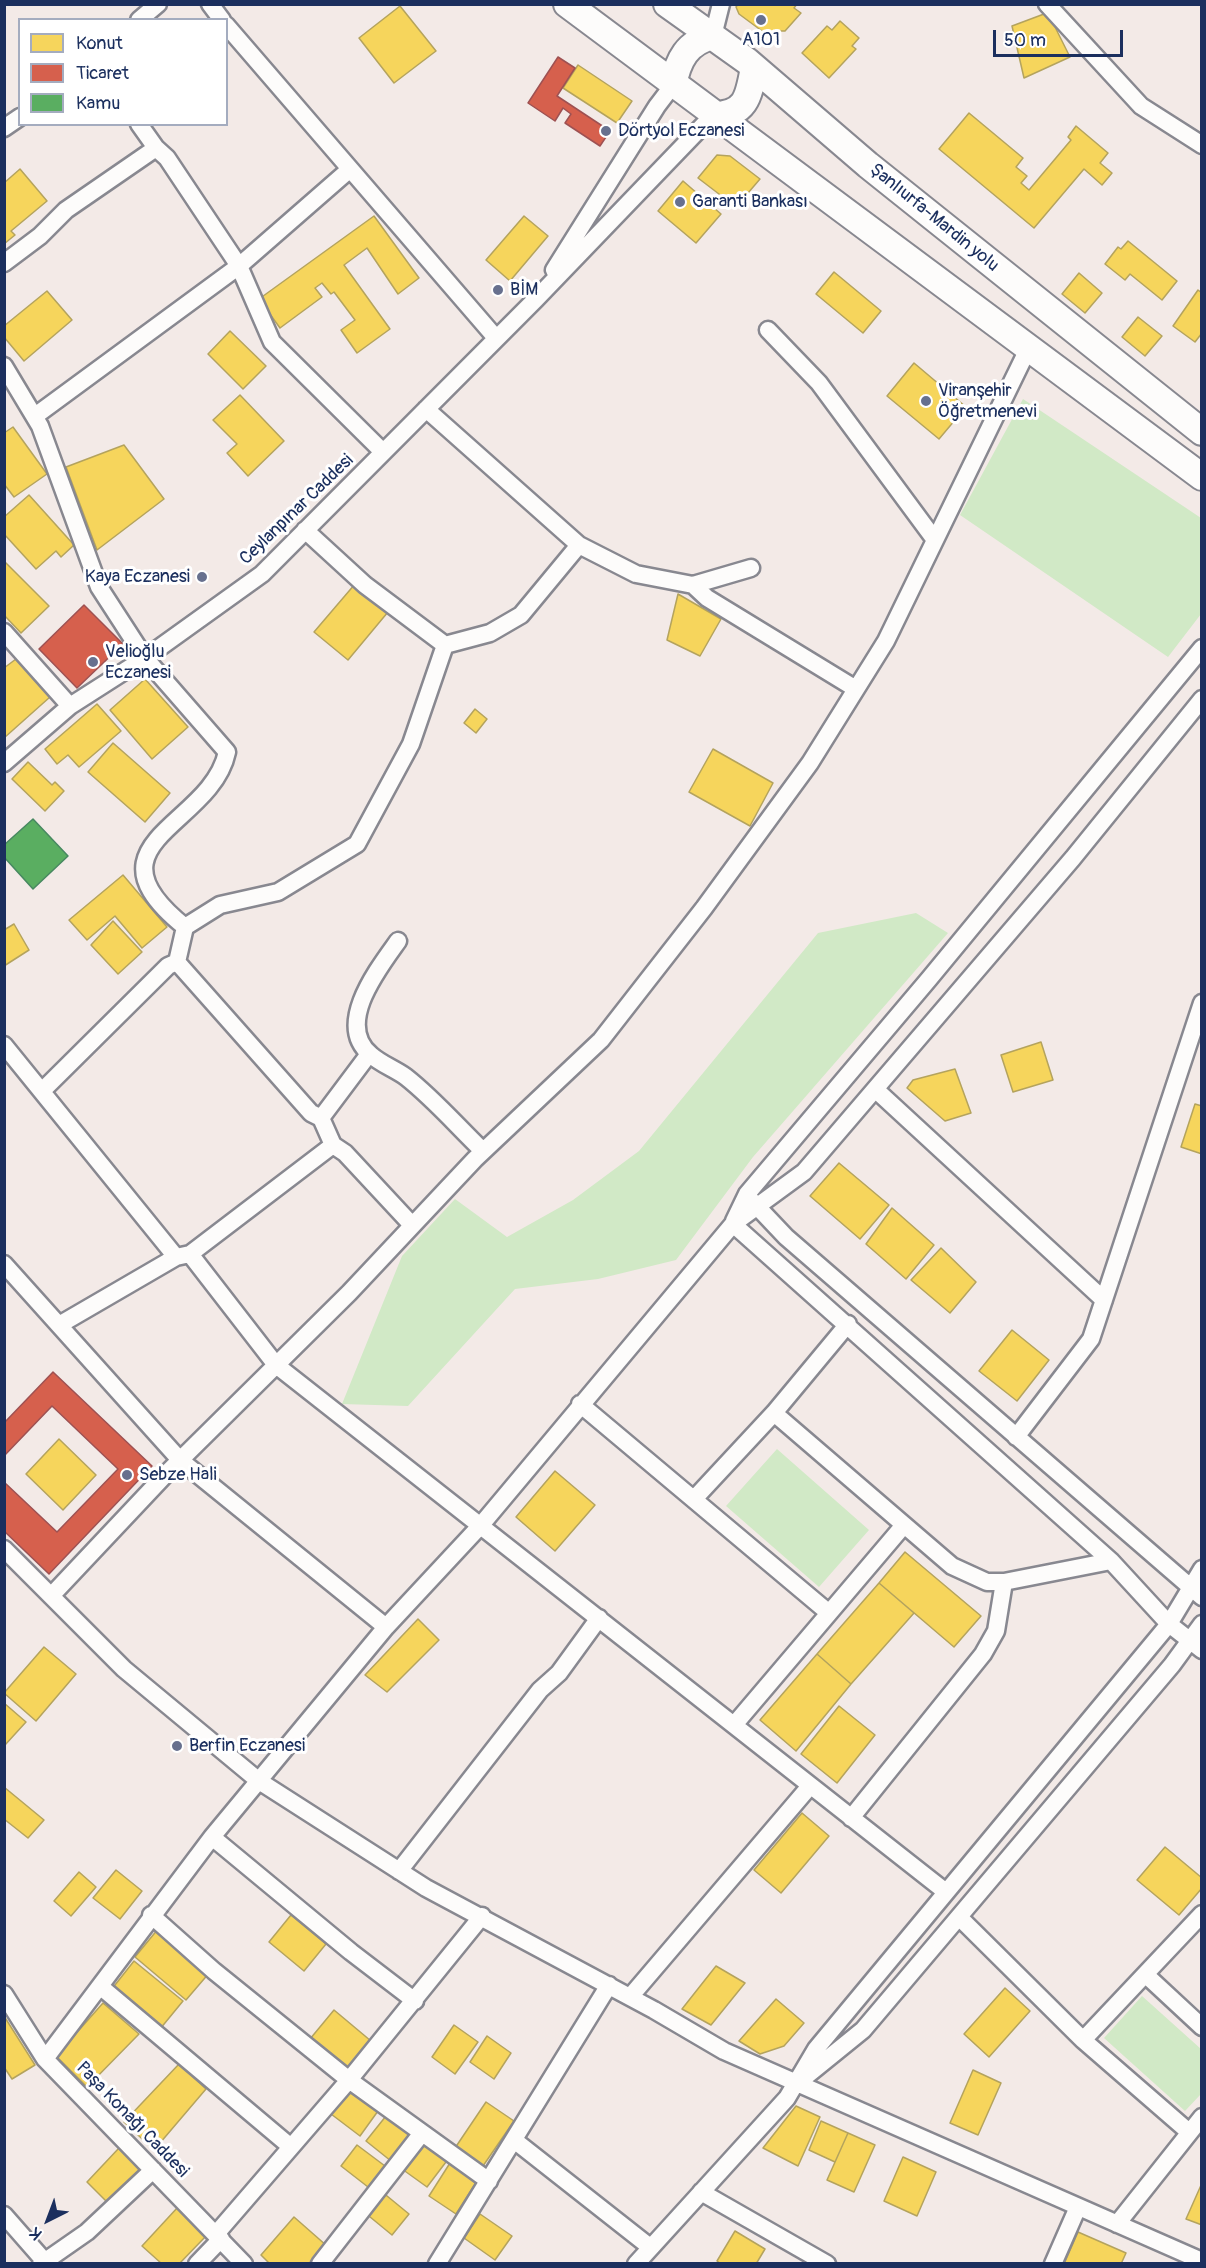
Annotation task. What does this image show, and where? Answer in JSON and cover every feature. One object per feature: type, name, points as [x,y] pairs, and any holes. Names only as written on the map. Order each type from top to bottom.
[{"type":"highway","points":[[567,4],[713,115],[1202,477]]},
{"type":"highway","name":"Şanlıurfa-Mardin yolu","points":[[667,4],[754,67],[868,165],[1202,432]]},
{"type":"highway","points":[[673,85],[676,67],[687,48],[701,39],[713,36]]},
{"type":"highway","points":[[713,115],[728,115],[735,112],[747,100],[754,67]]},
{"type":"street","points":[[142,18],[158,4]]},
{"type":"street","points":[[210,4],[220,18]]},
{"type":"street","points":[[713,36],[721,4]]},
{"type":"street","points":[[1047,4],[1141,105],[1202,145]]},
{"type":"street","points":[[228,27],[496,338]]},
{"type":"street","points":[[536,299],[657,106],[673,85]]},
{"type":"street","points":[[536,299],[713,115]]},
{"type":"street","points":[[4,128],[18,118]]},
{"type":"street","points":[[141,126],[156,148],[167,158],[239,266],[272,342],[383,452]]},
{"type":"street","points":[[4,263],[40,236],[66,210],[156,148]]},
{"type":"street","points":[[35,416],[239,266],[349,170]]},
{"type":"street","name":"Ceylanpınar Caddesi","points":[[4,763],[70,706],[146,658],[262,574],[536,299]]},
{"type":"street","points":[[768,330],[819,383],[935,540]]},
{"type":"street","points":[[51,1596],[180,1460],[276,1365],[483,1151],[601,1040],[718,889],[810,763],[886,641],[1028,349]]},
{"type":"street","points":[[4,366],[35,416],[99,587],[146,658],[228,752],[224,766],[208,792],[160,834],[146,854],[143,868],[148,884],[162,908],[185,927]]},
{"type":"street","points":[[426,409],[579,544],[636,574],[693,585],[750,568]]},
{"type":"street","points":[[305,530],[365,585],[445,645]]},
{"type":"street","points":[[445,645],[490,633],[521,615],[579,544]]},
{"type":"street","points":[[693,585],[707,598],[855,689]]},
{"type":"street","points":[[4,632],[70,706]]},
{"type":"street","points":[[177,962],[185,927],[220,905],[278,892],[357,844],[411,744],[445,645]]},
{"type":"street","points":[[45,2059],[101,1987],[151,1915],[212,1837],[386,1627],[481,1525],[733,1224],[929,980],[1202,648]]},
{"type":"street","points":[[751,1201],[804,1172],[1073,858],[1202,699]]},
{"type":"street","points":[[398,942],[373,977],[356,1019],[356,1029],[369,1054],[406,1078],[483,1151]]},
{"type":"street","points":[[43,1090],[168,966],[177,962]]},
{"type":"street","points":[[177,962],[311,1113],[321,1118],[333,1145],[345,1153],[412,1225]]},
{"type":"street","points":[[1016,1437],[1090,1340],[1202,1004]]},
{"type":"street","points":[[4,1045],[276,1365],[946,1892]]},
{"type":"street","points":[[321,1118],[369,1054]]},
{"type":"street","points":[[875,1089],[1104,1300]]},
{"type":"street","points":[[59,1325],[183,1256],[333,1145]]},
{"type":"street","points":[[751,1201],[1016,1437],[1196,1593]]},
{"type":"street","points":[[733,1224],[848,1324],[1111,1561],[1169,1624],[1195,1646]]},
{"type":"street","points":[[5,1267],[180,1460],[386,1627]]},
{"type":"street","points":[[694,1499],[774,1413],[848,1324]]},
{"type":"street","points":[[580,1404],[829,1613]]},
{"type":"street","points":[[774,1413],[952,1566],[987,1582],[1004,1582],[1111,1561]]},
{"type":"street","points":[[734,1725],[904,1525]]},
{"type":"street","points":[[4,1549],[124,1670],[259,1780],[426,1888],[609,1985],[724,2051],[1194,2260]]},
{"type":"street","points":[[514,2140],[642,2258],[787,2098],[816,2049],[1196,1593],[1202,1569]]},
{"type":"street","points":[[851,1818],[983,1654],[996,1630],[1004,1582]]},
{"type":"street","points":[[399,1871],[533,1699],[559,1673],[598,1618]]},
{"type":"street","points":[[797,2083],[863,2030],[1173,1665],[1195,1646],[1202,1624]]},
{"type":"street","points":[[630,1997],[810,1785]]},
{"type":"street","points":[[212,1837],[351,1953],[415,2001]]},
{"type":"street","points":[[1083,2040],[1146,1976],[1202,1914]]},
{"type":"street","points":[[151,1915],[214,1971],[349,2080],[489,2181]]},
{"type":"street","points":[[197,2264],[291,2147],[415,2001],[482,1916]]},
{"type":"street","points":[[959,1917],[1083,2040],[1189,2132]]},
{"type":"street","points":[[1146,1976],[1202,2027]]},
{"type":"street","points":[[437,2264],[609,1985]]},
{"type":"street","points":[[101,1987],[291,2147]]},
{"type":"street","name":"Paşa Konağı Caddesi","points":[[4,1994],[45,2059],[244,2264]]},
{"type":"street","points":[[1117,2224],[1202,2117]]},
{"type":"street","points":[[320,2264],[422,2133]]},
{"type":"street","points":[[4,2215],[44,2263],[87,2232],[153,2170]]},
{"type":"street","points":[[701,2192],[826,2264]]},
{"type":"street","points":[[1053,2264],[1078,2207]]},
{"type":"green space","points":[[1023,399],[1201,518],[1201,614],[1168,657],[960,515]]},
{"type":"green space","points":[[916,913],[948,933],[753,1157],[676,1260],[598,1279],[515,1289],[408,1406],[342,1404],[402,1256],[455,1199],[507,1237],[573,1200],[639,1151],[818,933]]},
{"type":"green space","points":[[777,1449],[869,1530],[819,1587],[726,1506]]},
{"type":"green space","points":[[1142,1996],[1201,2049],[1201,2094],[1185,2111],[1104,2038]]},
{"type":"building: Konut","points":[[738,4],[797,4],[794,8],[801,13],[785,31],[779,31],[770,37],[739,14],[736,7]]},
{"type":"building: Konut","points":[[400,6],[436,51],[394,83],[359,38]]},
{"type":"building: Konut","points":[[1044,14],[1055,27],[1070,57],[1024,78],[1012,26]]},
{"type":"building: Konut","points":[[840,21],[859,38],[852,46],[856,49],[829,78],[802,53],[827,26],[832,30]]},
{"type":"building: Konut","points":[[578,65],[632,101],[617,123],[563,88]]},
{"type":"building: Konut","points":[[969,113],[1023,158],[1016,167],[1027,176],[1021,183],[1029,190],[1071,140],[1068,137],[1076,126],[1108,153],[1100,163],[1112,173],[1102,185],[1084,169],[1034,228],[939,149]]},
{"type":"building: Konut","points":[[717,155],[730,156],[760,179],[736,207],[698,178]]},
{"type":"building: Konut","points":[[20,169],[47,201],[11,231],[15,235],[4,244],[4,183]]},
{"type":"building: Konut","points":[[683,181],[721,214],[696,243],[658,211]]},
{"type":"building: Konut","points":[[374,216],[419,278],[398,294],[367,248],[344,265],[390,329],[357,353],[341,330],[355,320],[334,292],[331,294],[322,283],[315,288],[322,297],[280,328],[259,299]]},
{"type":"building: Konut","points":[[524,216],[548,236],[510,281],[486,260]]},
{"type":"building: Konut","points":[[1128,241],[1177,281],[1162,300],[1130,274],[1125,280],[1105,264],[1118,247],[1121,249]]},
{"type":"building: Konut","points":[[834,272],[881,311],[863,333],[816,294]]},
{"type":"building: Konut","points":[[1079,273],[1102,293],[1085,313],[1062,294]]},
{"type":"building: Konut","points":[[1198,290],[1202,293],[1202,333],[1195,342],[1173,326]]},
{"type":"building: Konut","points":[[47,291],[72,320],[24,361],[4,337],[4,326]]},
{"type":"building: Konut","points":[[1138,317],[1162,336],[1145,356],[1122,337]]},
{"type":"building: Konut","points":[[230,331],[266,366],[243,389],[208,354]]},
{"type":"building: Konut","name":"Viranşehir Öğretmenevi","points":[[914,363],[966,407],[939,439],[887,396]]},
{"type":"building: Konut","points":[[240,395],[284,441],[248,476],[227,453],[237,444],[213,420]]},
{"type":"building: Konut","points":[[13,427],[47,474],[14,497],[4,484],[4,433]]},
{"type":"building: Konut","points":[[124,445],[164,499],[97,550],[66,467]]},
{"type":"building: Konut","points":[[29,495],[74,545],[61,557],[56,551],[36,569],[4,534],[4,517]]},
{"type":"building: Konut","points":[[4,561],[49,606],[21,633],[4,615]]},
{"type":"building: Konut","points":[[355,584],[388,612],[348,660],[314,632]]},
{"type":"building: Konut","points":[[678,594],[721,619],[700,656],[667,640]]},
{"type":"building: Konut","points":[[16,659],[50,697],[4,738],[4,668]]},
{"type":"building: Konut","points":[[145,679],[188,727],[152,759],[110,710]]},
{"type":"building: Konut","points":[[97,704],[121,731],[79,767],[68,755],[57,764],[45,749]]},
{"type":"building: Konut","points":[[475,709],[487,719],[476,733],[464,723]]},
{"type":"building: Konut","points":[[113,743],[170,793],[145,822],[88,772]]},
{"type":"building: Konut","points":[[713,749],[773,783],[750,826],[689,792]]},
{"type":"building: Konut","points":[[28,762],[52,785],[55,782],[64,791],[45,811],[12,779]]},
{"type":"building: Konut","points":[[123,875],[167,927],[142,948],[115,916],[87,940],[69,920]]},
{"type":"building: Konut","points":[[113,921],[142,952],[118,974],[91,945]]},
{"type":"building: Konut","points":[[14,924],[29,950],[4,966],[4,930]]},
{"type":"building: Konut","points":[[1041,1042],[1053,1080],[1013,1092],[1001,1055]]},
{"type":"building: Konut","points":[[955,1069],[971,1113],[945,1121],[907,1088],[913,1080]]},
{"type":"building: Konut","points":[[1195,1104],[1202,1106],[1202,1154],[1181,1147]]},
{"type":"building: Konut","points":[[839,1163],[889,1205],[860,1239],[810,1196]]},
{"type":"building: Konut","points":[[892,1208],[934,1245],[906,1279],[866,1244]]},
{"type":"building: Konut","points":[[941,1248],[976,1282],[950,1313],[911,1280]]},
{"type":"building: Konut","points":[[1012,1330],[1049,1360],[1017,1401],[979,1371]]},
{"type":"building: Konut","points":[[59,1439],[96,1475],[63,1510],[26,1474]]},
{"type":"building: Konut","points":[[555,1471],[595,1505],[555,1551],[516,1517]]},
{"type":"building: Konut","points":[[905,1552],[981,1616],[954,1647],[879,1583]]},
{"type":"building: Konut","points":[[879,1583],[914,1613],[851,1684],[817,1654]]},
{"type":"building: Konut","points":[[418,1619],[439,1640],[387,1692],[365,1675]]},
{"type":"building: Konut","points":[[44,1647],[76,1674],[36,1721],[4,1693]]},
{"type":"building: Konut","points":[[817,1654],[851,1684],[796,1751],[760,1720]]},
{"type":"building: Konut","points":[[4,1703],[26,1722],[5,1745],[4,1745]]},
{"type":"building: Konut","points":[[839,1706],[875,1735],[837,1783],[801,1754]]},
{"type":"building: Konut","points":[[4,1787],[44,1820],[28,1838],[4,1819]]},
{"type":"building: Konut","points":[[802,1813],[829,1836],[781,1893],[754,1870]]},
{"type":"building: Konut","points":[[1165,1847],[1202,1878],[1202,1888],[1179,1915],[1137,1880]]},
{"type":"building: Konut","points":[[116,1870],[142,1891],[120,1919],[93,1898]]},
{"type":"building: Konut","points":[[79,1872],[96,1887],[71,1916],[54,1901]]},
{"type":"building: Konut","points":[[291,1915],[326,1944],[304,1971],[269,1942]]},
{"type":"building: Konut","points":[[158,1929],[210,1972],[186,2000],[135,1957]]},
{"type":"building: Konut","points":[[134,1961],[183,2001],[160,2029],[111,1990]]},
{"type":"building: Konut","points":[[716,1966],[745,1983],[711,2025],[682,2009]]},
{"type":"building: Konut","points":[[1005,1988],[1030,2011],[989,2057],[964,2034]]},
{"type":"building: Konut","points":[[776,1999],[804,2023],[784,2046],[760,2054],[739,2041]]},
{"type":"building: Konut","points":[[103,2003],[139,2034],[87,2087],[56,2056]]},
{"type":"building: Konut","points":[[334,2010],[371,2041],[347,2070],[310,2039]]},
{"type":"building: Konut","points":[[4,2016],[35,2065],[12,2079],[4,2067]]},
{"type":"building: Konut","points":[[454,2025],[478,2042],[455,2074],[432,2057]]},
{"type":"building: Konut","points":[[487,2036],[511,2053],[494,2079],[470,2062]]},
{"type":"building: Konut","points":[[179,2064],[206,2089],[154,2150],[124,2122]]},
{"type":"building: Konut","points":[[973,2070],[1001,2083],[978,2135],[950,2123]]},
{"type":"building: Konut","points":[[349,2090],[378,2111],[360,2136],[331,2114]]},
{"type":"building: Konut","points":[[486,2102],[514,2121],[483,2166],[455,2148]]},
{"type":"building: Konut","points":[[796,2106],[820,2117],[798,2166],[763,2148]]},
{"type":"building: Konut","points":[[386,2116],[411,2135],[391,2161],[366,2141]]},
{"type":"building: Konut","points":[[821,2121],[848,2133],[835,2162],[809,2150]]},
{"type":"building: Konut","points":[[848,2133],[875,2145],[854,2192],[827,2180]]},
{"type":"building: Konut","points":[[424,2140],[449,2158],[427,2187],[402,2169]]},
{"type":"building: Konut","points":[[357,2145],[385,2166],[368,2187],[341,2166]]},
{"type":"building: Konut","points":[[119,2148],[141,2169],[108,2203],[87,2182]]},
{"type":"building: Konut","points":[[903,2157],[936,2172],[917,2216],[884,2201]]},
{"type":"building: Konut","points":[[450,2163],[477,2181],[456,2214],[429,2196]]},
{"type":"building: Konut","points":[[1202,2183],[1202,2225],[1186,2219]]},
{"type":"building: Konut","points":[[381,2191],[409,2214],[392,2235],[364,2212]]},
{"type":"building: Konut","points":[[178,2207],[207,2235],[179,2264],[162,2264],[142,2246]]},
{"type":"building: Konut","points":[[480,2214],[512,2236],[495,2260],[464,2238]]},
{"type":"building: Konut","points":[[294,2217],[327,2246],[312,2264],[270,2264],[261,2255]]},
{"type":"building: Konut","points":[[735,2231],[765,2249],[756,2264],[721,2264],[717,2261]]},
{"type":"building: Konut","points":[[1078,2232],[1126,2253],[1121,2264],[1064,2264]]},
{"type":"building: Ticaret","points":[[558,57],[575,68],[557,96],[610,131],[600,146],[565,123],[571,114],[563,108],[555,121],[528,103]]},
{"type":"building: Ticaret","points":[[84,605],[123,644],[77,688],[39,649]]},
{"type":"building: Ticaret","name":"Sebze Hali","points":[[53,1372],[152,1466],[49,1574],[4,1531],[4,1482],[57,1532],[118,1469],[52,1406],[4,1456],[4,1423]]},
{"type":"building: Kamu","points":[[33,819],[68,856],[33,889],[4,857],[4,845]]},
{"type":"place","name":"A101","points":[[761,20]]},
{"type":"place","name":"Dörtyol Eczanesi","points":[[606,131]]},
{"type":"place","name":"Garanti Bankası","points":[[680,202]]},
{"type":"place","name":"BİM","points":[[498,290]]},
{"type":"place","name":"Viranşehir Öğretmenevi","points":[[926,401]]},
{"type":"place","name":"Kaya Eczanesi","points":[[202,577]]},
{"type":"place","name":"Velioğlu Eczanesi","points":[[93,662]]},
{"type":"place","name":"Sebze Hali","points":[[127,1475]]},
{"type":"place","name":"Berfin Eczanesi","points":[[177,1746]]}]
